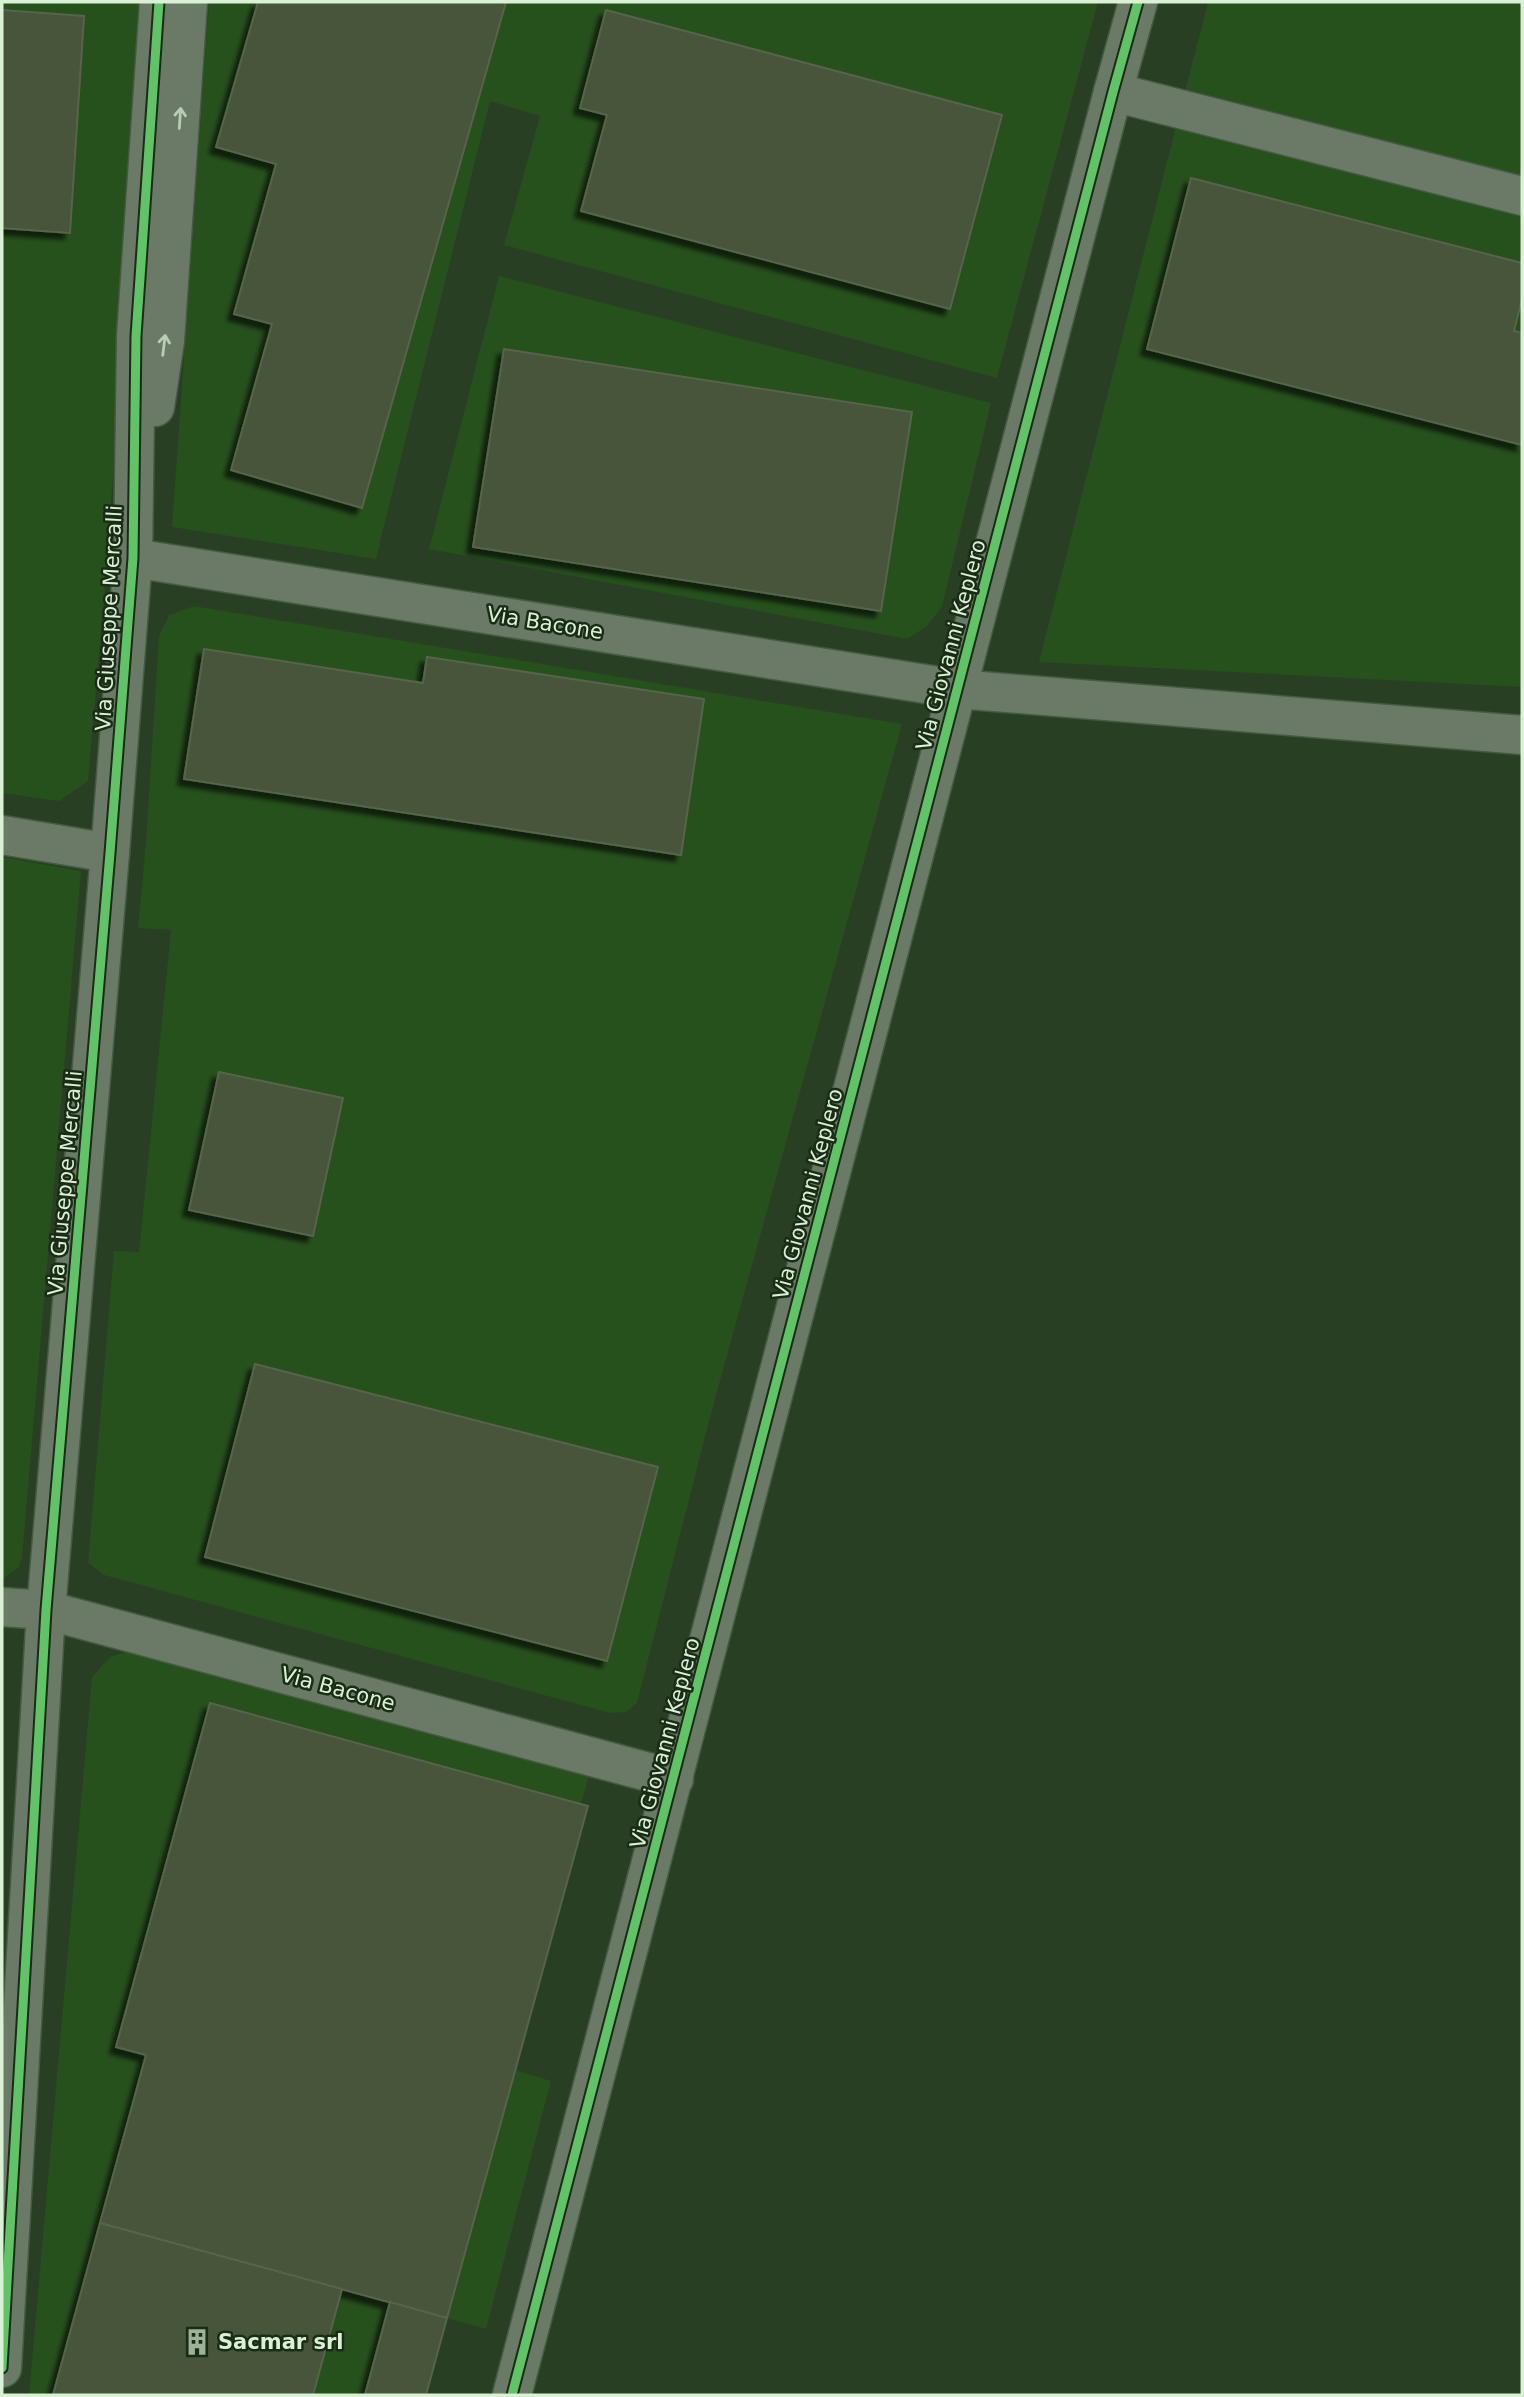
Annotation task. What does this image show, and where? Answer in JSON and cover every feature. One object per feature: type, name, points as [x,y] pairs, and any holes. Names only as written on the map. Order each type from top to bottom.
[{"type":"street","name":"Via Giuseppe Mercalli","points":[[2,2368],[46,1610],[133,558],[136,336],[159,2]]},
{"type":"street","name":"Via Giuseppe Mercalli","points":[[133,558],[165,341],[188,2]]},
{"type":"street","name":"Via Giovanni Keplero","points":[[512,2395],[1138,2]]},
{"type":"street","points":[[1113,92],[1522,196]]},
{"type":"street","name":"Via Bacone","points":[[133,558],[957,689],[1522,735]]},
{"type":"street","points":[[2,835],[110,853]]},
{"type":"street","name":"Via Bacone","points":[[2,1607],[46,1610],[674,1779]]},
{"type":"shaded area","points":[[2,2],[145,2],[107,564],[88,781],[59,801],[2,793]]},
{"type":"shaded area","points":[[209,2],[1098,2],[997,378],[504,245],[540,116],[490,101],[376,559],[172,527]]},
{"type":"shaded area","points":[[1208,2],[1522,2],[1522,687],[1039,662]]},
{"type":"shaded area","points":[[499,276],[991,403],[942,607],[926,627],[907,639],[429,549]]},
{"type":"shaded area","points":[[194,606],[902,724],[713,1406],[637,1703],[626,1712],[610,1713],[104,1575],[88,1563],[114,1251],[139,1252],[171,930],[138,928],[159,636],[169,615]]},
{"type":"shaded area","points":[[2,857],[81,871],[22,1558],[18,1568],[2,1579]]},
{"type":"shaded area","points":[[133,1650],[590,1773],[581,1803],[588,1806],[515,2070],[551,2081],[486,2329],[447,2318],[426,2395],[29,2395],[92,1677],[110,1657]]},
{"type":"building","points":[[258,2],[506,2],[362,508],[231,470],[272,324],[234,314],[276,164],[216,147]]},
{"type":"building","points":[[2,10],[84,16],[70,233],[2,228]]},
{"type":"building","points":[[606,10],[1002,115],[950,309],[581,211],[607,115],[580,108]]},
{"type":"building","points":[[1191,178],[1522,263],[1522,299],[1514,331],[1522,333],[1522,445],[1147,349]]},
{"type":"building","points":[[504,349],[912,412],[881,611],[473,547]]},
{"type":"building","points":[[204,649],[423,683],[427,657],[704,699],[681,855],[184,779]]},
{"type":"building","points":[[219,1072],[343,1098],[313,1236],[189,1210]]},
{"type":"building","points":[[255,1364],[658,1467],[607,1661],[205,1557]]},
{"type":"building","points":[[210,1703],[588,1806],[447,2318],[100,2223],[146,2055],[116,2047]]},
{"type":"building","name":"Sacmar srl","points":[[100,2223],[342,2289],[313,2395],[53,2395]]},
{"type":"building","name":"Sacmar srl","points":[[390,2302],[447,2318],[426,2395],[365,2395]]},
{"type":"cycle path","points":[[2,2368],[46,1610],[133,558],[136,336],[159,2]]},
{"type":"cycle path","points":[[512,2395],[1138,2]]},
{"type":"place","name":"Sacmar srl","points":[[197,2342]]}]
